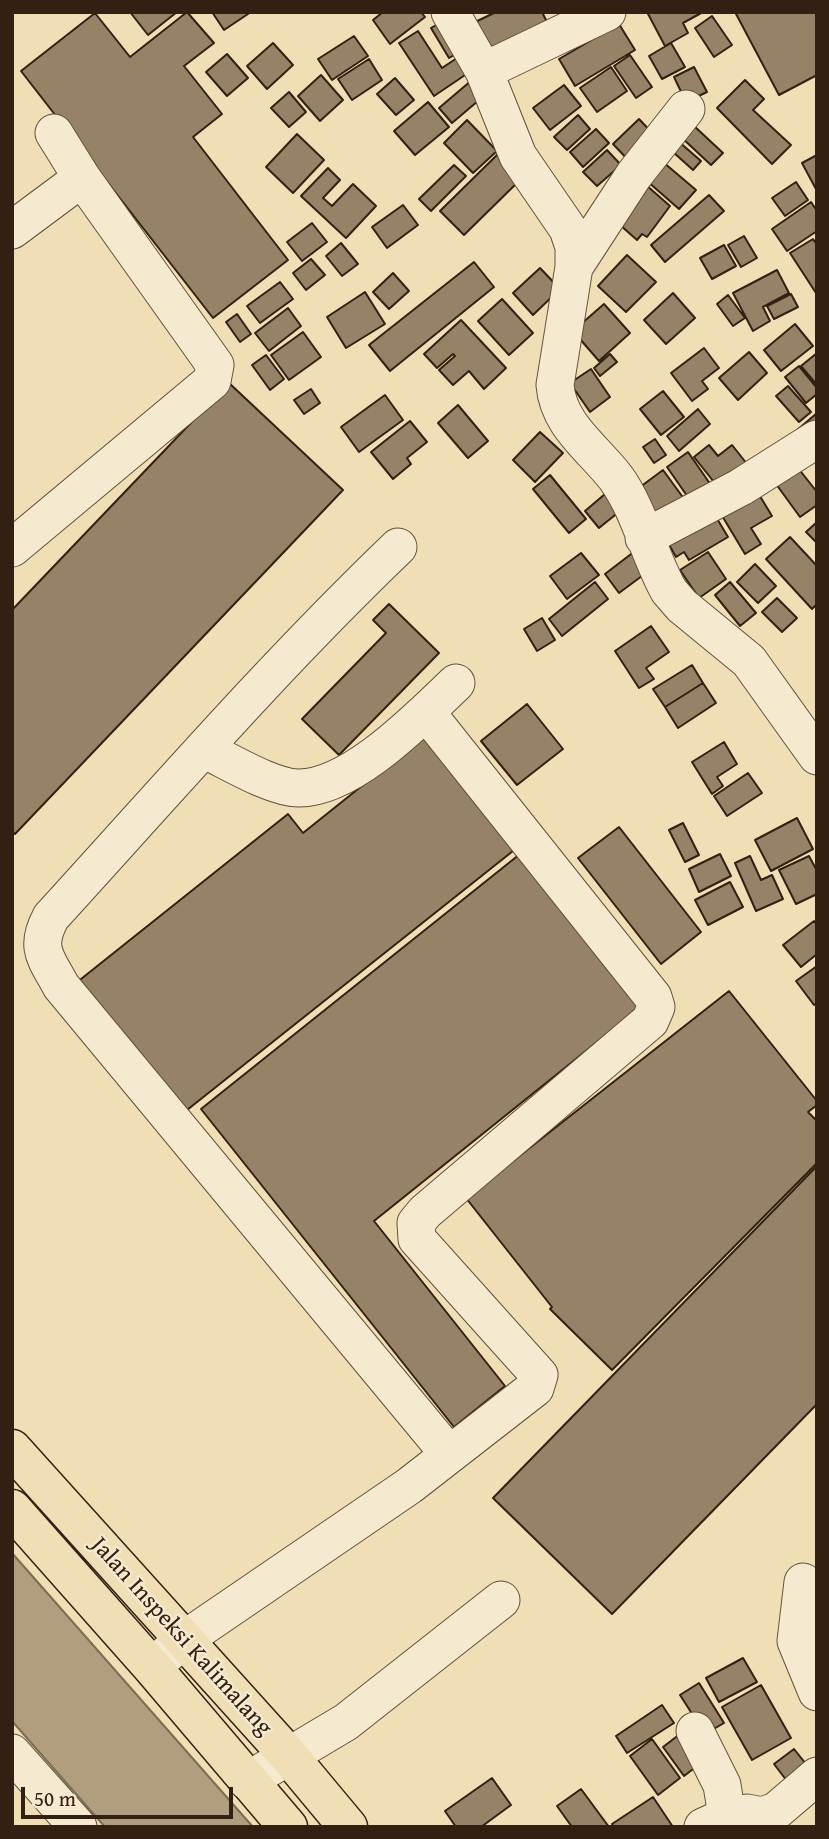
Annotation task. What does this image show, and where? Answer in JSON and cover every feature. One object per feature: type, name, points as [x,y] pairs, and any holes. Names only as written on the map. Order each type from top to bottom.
[{"type":"main road","name":"Jalan Inspeksi Kalimalang","points":[[12,1449],[182,1641],[288,1755],[348,1827]]},
{"type":"main road","name":"Jalan Inspeksi Kalimalang","points":[[12,1509],[152,1667],[288,1827]]},
{"type":"street","points":[[450,12],[484,71],[518,156],[568,229],[574,247],[574,267],[555,385],[556,402],[563,418],[618,481],[669,591],[682,606],[749,661],[817,756]]},
{"type":"street","points":[[484,71],[607,12]]},
{"type":"street","points":[[574,267],[634,175],[686,109]]},
{"type":"street","points":[[18,528],[212,381],[216,371],[215,365],[82,178],[54,133]]},
{"type":"street","points":[[12,230],[82,178]]},
{"type":"street","points":[[644,538],[741,486],[817,439]]},
{"type":"street","points":[[398,547],[348,596],[203,750],[51,917],[42,933],[42,953],[61,986],[450,1454]]},
{"type":"street","points":[[203,750],[295,789],[322,786],[359,766],[456,683]]},
{"type":"street","points":[[152,1667],[182,1641],[450,1454],[535,1388],[539,1375],[417,1239],[416,1223],[425,1212],[650,1021],[656,1007],[653,998],[425,712]]},
{"type":"street","points":[[803,1582],[796,1641],[817,1692]]},
{"type":"street","points":[[247,1781],[346,1722],[500,1600]]},
{"type":"street","points":[[695,1731],[739,1822],[776,1811],[817,1776]]},
{"type":"street","points":[[12,1753],[78,1827]]},
{"type":"shaded area","points":[[12,1553],[253,1827],[105,1827],[12,1721]]},
{"type":"building","points":[[130,12],[177,12],[148,35]]},
{"type":"building","points":[[187,12],[214,43],[184,66],[222,114],[193,137],[288,260],[213,318],[21,71],[95,13],[130,57]]},
{"type":"building","points":[[212,12],[251,12],[224,30]]},
{"type":"building","points":[[383,12],[421,12],[425,17],[390,44],[373,20]]},
{"type":"building","points":[[496,12],[542,12],[547,22],[483,53],[469,25]]},
{"type":"building","points":[[647,12],[703,12],[683,23],[688,33],[665,46]]},
{"type":"building","points":[[735,12],[817,12],[817,75],[779,95]]},
{"type":"building","points":[[712,16],[732,45],[714,57],[695,28]]},
{"type":"building","points":[[445,20],[463,50],[449,58],[431,28]]},
{"type":"building","points":[[619,24],[635,50],[575,86],[559,59]]},
{"type":"building","points":[[418,31],[442,68],[463,54],[474,69],[434,96],[399,43]]},
{"type":"building","points":[[354,36],[368,56],[332,80],[318,59]]},
{"type":"building","points":[[273,43],[293,65],[267,89],[247,66]]},
{"type":"building","points":[[671,43],[685,67],[662,79],[649,56]]},
{"type":"building","points":[[227,54],[248,78],[227,96],[206,72]]},
{"type":"building","points":[[630,55],[652,87],[636,98],[614,66]]},
{"type":"building","points":[[369,59],[382,80],[352,100],[338,79]]},
{"type":"building","points":[[611,67],[627,91],[597,112],[580,88]]},
{"type":"building","points":[[694,67],[707,92],[686,102],[674,77]]},
{"type":"building","points":[[321,75],[343,100],[320,121],[298,96]]},
{"type":"building","points":[[395,78],[414,100],[396,115],[377,94]]},
{"type":"building","points":[[472,80],[485,95],[452,123],[439,108]]},
{"type":"building","points":[[745,80],[764,99],[753,110],[791,145],[772,164],[717,108]]},
{"type":"building","points":[[564,85],[581,106],[550,130],[533,108]]},
{"type":"building","points":[[289,92],[306,112],[289,127],[271,108]]},
{"type":"building","points":[[428,102],[449,127],[415,155],[394,131]]},
{"type":"building","points":[[578,115],[590,129],[567,150],[554,137]]},
{"type":"building","points":[[639,119],[657,138],[631,163],[613,144]]},
{"type":"building","points":[[467,120],[497,151],[473,173],[444,143]]},
{"type":"building","points":[[693,125],[723,153],[711,165],[681,137]]},
{"type":"building","points":[[596,129],[609,143],[583,167],[570,152]]},
{"type":"building","points":[[297,134],[324,160],[293,193],[266,167]]},
{"type":"building","points":[[670,134],[701,161],[693,170],[663,143]]},
{"type":"building","points":[[607,150],[621,165],[597,186],[583,172]]},
{"type":"building","points":[[498,154],[521,179],[464,235],[440,211]]},
{"type":"building","points":[[817,155],[817,191],[802,163]]},
{"type":"building","points":[[663,162],[696,190],[679,209],[647,181]]},
{"type":"building","points":[[454,165],[466,176],[431,211],[419,199]]},
{"type":"building","points":[[328,168],[340,180],[323,198],[332,206],[353,184],[376,206],[346,238],[301,196]]},
{"type":"building","points":[[796,182],[808,200],[785,216],[772,198]]},
{"type":"building","points":[[646,185],[670,206],[647,237],[642,234],[637,240],[620,225]]},
{"type":"building","points":[[709,195],[724,211],[665,262],[651,245]]},
{"type":"building","points":[[811,202],[817,211],[817,231],[787,251],[772,229]]},
{"type":"building","points":[[403,205],[418,225],[387,248],[372,227]]},
{"type":"building","points":[[312,223],[327,242],[302,261],[287,242]]},
{"type":"building","points":[[744,236],[757,258],[741,267],[728,245]]},
{"type":"building","points":[[813,239],[817,245],[816,293],[790,253]]},
{"type":"building","points":[[341,243],[358,264],[342,276],[326,256]]},
{"type":"building","points":[[724,245],[736,266],[712,279],[700,258]]},
{"type":"building","points":[[627,255],[656,282],[626,312],[598,286]]},
{"type":"building","points":[[311,259],[325,275],[306,290],[293,273]]},
{"type":"building","points":[[474,262],[494,287],[390,371],[369,345]]},
{"type":"building","points":[[540,268],[560,289],[533,315],[513,293]]},
{"type":"building","points":[[777,270],[789,293],[763,307],[770,321],[753,331],[733,293]]},
{"type":"building","points":[[393,273],[409,291],[389,309],[373,292]]},
{"type":"building","points":[[280,282],[293,299],[260,323],[247,306]]},
{"type":"building","points":[[365,292],[385,324],[346,348],[327,317]]},
{"type":"building","points":[[673,293],[695,318],[666,344],[644,320]]},
{"type":"building","points":[[791,294],[798,307],[774,319],[767,306]]},
{"type":"building","points":[[728,295],[745,318],[733,326],[717,304]]},
{"type":"building","points":[[502,299],[533,333],[509,355],[478,321]]},
{"type":"building","points":[[604,304],[630,333],[599,361],[573,331]]},
{"type":"building","points":[[288,308],[301,326],[269,351],[255,333]]},
{"type":"building","points":[[237,314],[251,334],[240,342],[226,322]]},
{"type":"building","points":[[461,320],[506,368],[484,389],[469,371],[453,385],[439,370],[455,356],[453,354],[437,368],[424,354]]},
{"type":"building","points":[[795,324],[813,346],[781,371],[764,350]]},
{"type":"building","points":[[303,332],[321,357],[289,380],[271,355]]},
{"type":"building","points":[[704,348],[719,368],[702,381],[708,389],[692,401],[671,373]]},
{"type":"building","points":[[749,352],[767,373],[738,400],[719,378]]},
{"type":"building","points":[[817,353],[817,385],[801,366]]},
{"type":"building","points":[[610,354],[617,362],[600,376],[594,368]]},
{"type":"building","points":[[266,355],[284,379],[270,390],[252,365]]},
{"type":"building","points":[[799,366],[817,388],[817,394],[806,403],[785,377]]},
{"type":"building","points":[[591,369],[610,397],[590,412],[570,383]]},
{"type":"building","points":[[229,383],[343,490],[15,834],[12,831],[12,610]]},
{"type":"building","points":[[788,386],[811,412],[799,422],[776,396]]},
{"type":"building","points":[[311,389],[320,403],[304,414],[294,400]]},
{"type":"building","points":[[663,391],[684,417],[661,435],[640,409]]},
{"type":"building","points":[[385,395],[403,420],[359,452],[341,427]]},
{"type":"building","points":[[458,405],[488,441],[468,458],[438,423]]},
{"type":"building","points":[[698,409],[710,424],[679,451],[667,436]]},
{"type":"building","points":[[817,413],[817,431],[796,431]]},
{"type":"building","points":[[410,421],[427,442],[407,458],[411,464],[393,479],[371,452]]},
{"type":"building","points":[[540,432],[563,453],[535,482],[513,460]]},
{"type":"building","points":[[655,439],[666,455],[654,463],[643,447]]},
{"type":"building","points":[[709,445],[718,456],[732,445],[751,469],[722,492],[694,457]]},
{"type":"building","points":[[688,452],[713,488],[692,503],[667,467]]},
{"type":"building","points":[[798,468],[817,492],[817,505],[800,517],[776,484]]},
{"type":"building","points":[[663,470],[690,507],[662,526],[636,490]]},
{"type":"building","points":[[550,475],[586,519],[569,533],[533,489]]},
{"type":"building","points":[[755,488],[772,516],[751,528],[761,544],[745,554],[718,509]]},
{"type":"building","points":[[605,494],[620,511],[599,528],[585,511]]},
{"type":"building","points":[[710,507],[728,537],[689,560],[684,552],[676,557],[667,541]]},
{"type":"building","points":[[817,522],[817,543],[806,532]]},
{"type":"building","points":[[790,537],[817,566],[817,604],[812,609],[766,559]]},
{"type":"building","points":[[635,551],[650,570],[619,593],[605,574]]},
{"type":"building","points":[[708,552],[726,579],[699,598],[680,570]]},
{"type":"building","points":[[581,553],[599,575],[567,599],[550,576]]},
{"type":"building","points":[[755,564],[776,586],[758,603],[737,582]]},
{"type":"building","points":[[595,582],[608,599],[562,636],[549,619]]},
{"type":"building","points":[[730,582],[756,613],[740,626],[715,595]]},
{"type":"building","points":[[777,598],[797,618],[782,632],[762,612]]},
{"type":"building","points":[[389,604],[439,653],[339,755],[302,719],[386,633],[373,620]]},
{"type":"building","points":[[542,618],[555,640],[537,651],[524,629]]},
{"type":"building","points":[[651,626],[669,652],[646,668],[654,679],[639,688],[615,651]]},
{"type":"building","points":[[692,665],[703,683],[665,707],[653,689]]},
{"type":"building","points":[[703,683],[716,703],[678,728],[665,707]]},
{"type":"building","points":[[527,704],[563,749],[517,785],[481,741]]},
{"type":"building","points":[[433,729],[523,843],[182,1114],[76,983],[288,814],[303,833]]},
{"type":"building","points":[[724,742],[737,764],[717,777],[723,786],[712,794],[692,762]]},
{"type":"building","points":[[748,773],[762,793],[727,816],[714,796]]},
{"type":"building","points":[[797,818],[813,849],[771,871],[755,840]]},
{"type":"building","points":[[683,823],[699,855],[685,862],[669,830]]},
{"type":"building","points":[[619,827],[701,932],[661,964],[578,858]]},
{"type":"building","points":[[525,850],[647,1002],[374,1221],[505,1386],[454,1427],[201,1109]]},
{"type":"building","points":[[720,854],[731,876],[699,892],[689,869]]},
{"type":"building","points":[[750,856],[761,880],[772,875],[783,899],[756,911],[735,863]]},
{"type":"building","points":[[809,856],[817,871],[817,894],[796,904],[779,870]]},
{"type":"building","points":[[730,882],[743,907],[708,925],[695,900]]},
{"type":"building","points":[[814,921],[817,925],[817,954],[801,967],[783,945]]},
{"type":"building","points":[[817,966],[817,1003],[814,1005],[796,981]]},
{"type":"building","points":[[729,991],[817,1101],[817,1105],[808,1112],[817,1121],[817,1163],[612,1370],[550,1309],[552,1307],[466,1198]]},
{"type":"building","points":[[817,1166],[817,1404],[612,1614],[493,1498]]},
{"type":"building","points":[[743,1658],[757,1682],[719,1702],[706,1678]]},
{"type":"building","points":[[699,1683],[724,1723],[705,1734],[680,1695]]},
{"type":"building","points":[[761,1685],[791,1738],[752,1760],[722,1707]]},
{"type":"building","points":[[662,1705],[674,1723],[627,1753],[616,1736]]},
{"type":"building","points":[[680,1734],[701,1763],[684,1776],[663,1747]]},
{"type":"building","points":[[652,1739],[680,1778],[658,1795],[630,1756]]},
{"type":"building","points":[[794,1749],[810,1769],[790,1785],[774,1764]]},
{"type":"building","points":[[492,1778],[511,1805],[481,1827],[456,1827],[445,1811]]},
{"type":"building","points":[[581,1789],[609,1827],[572,1827],[557,1806]]},
{"type":"building","points":[[653,1797],[673,1827],[614,1827],[612,1824]]}]
